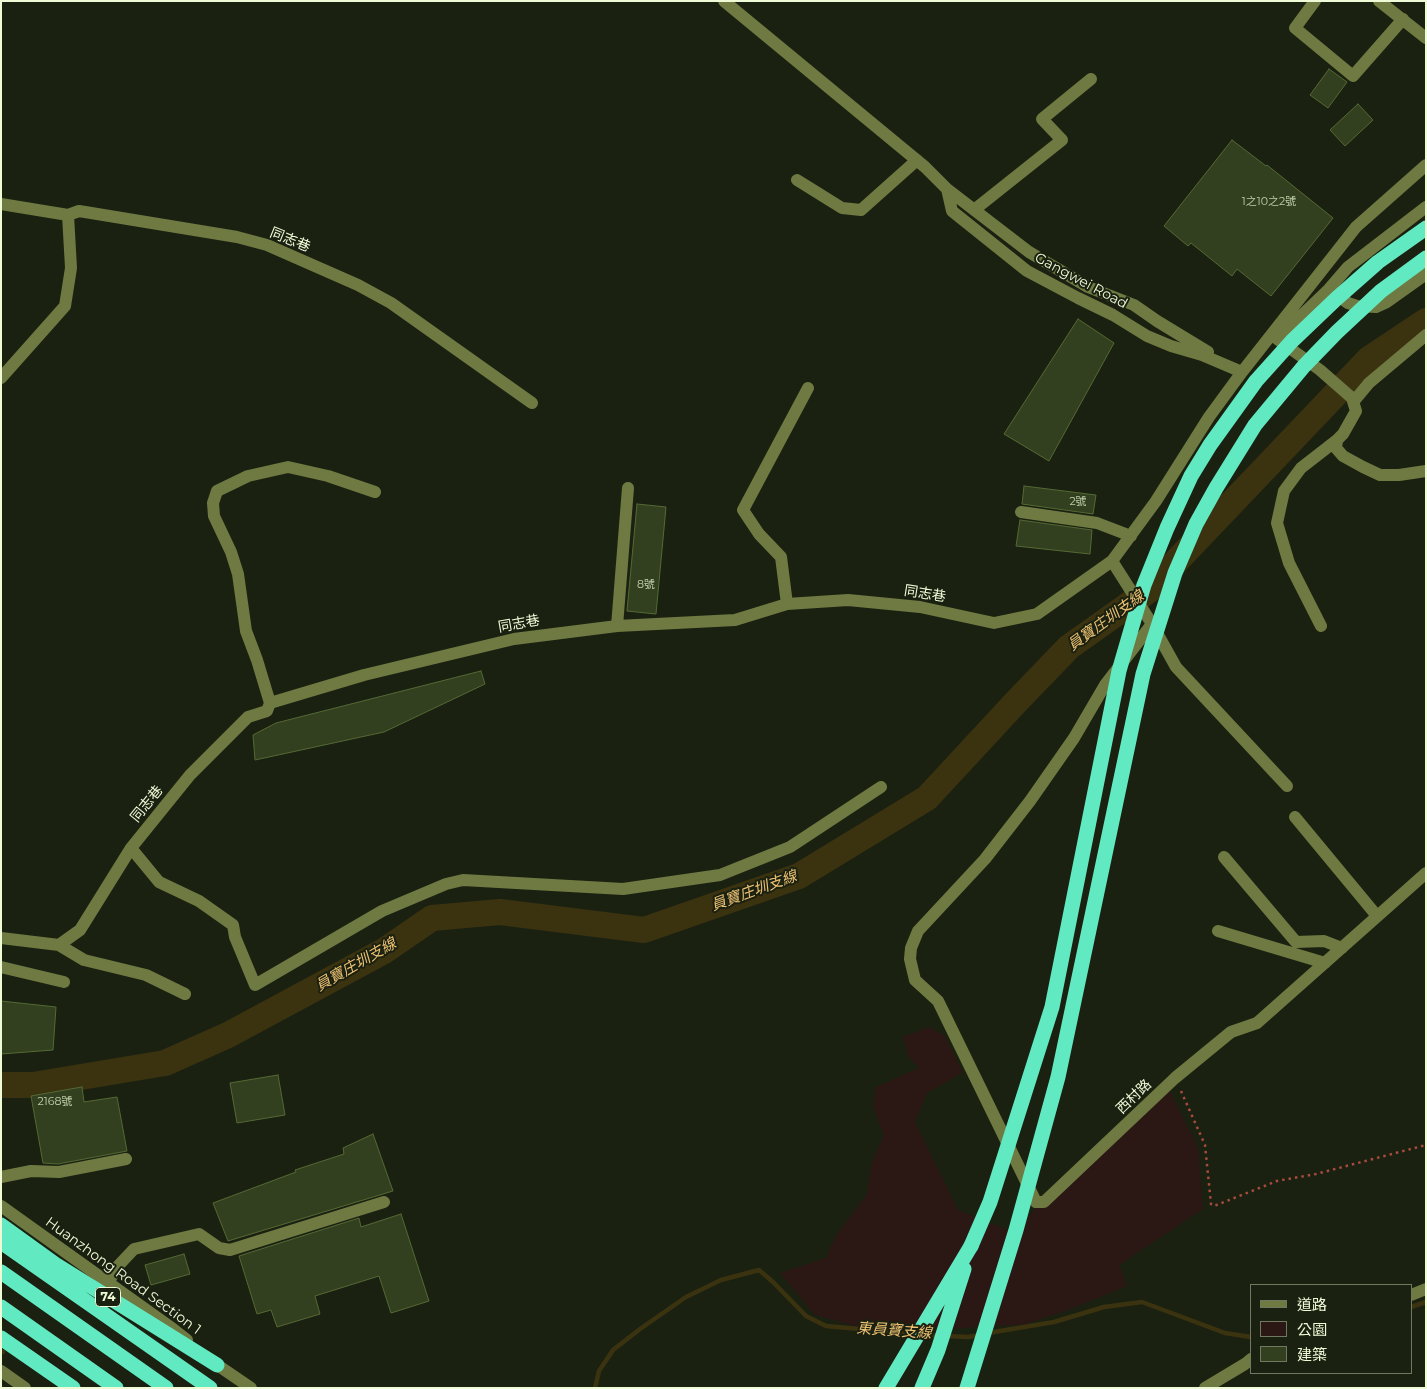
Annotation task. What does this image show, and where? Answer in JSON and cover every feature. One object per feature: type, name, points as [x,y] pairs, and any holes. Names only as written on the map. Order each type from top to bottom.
[{"type":"highway","points":[[922,1388],[938,1350],[971,1246],[990,1202],[1052,1007],[1119,671],[1144,585],[1166,528],[1210,445],[1256,381],[1292,341],[1336,299],[1378,262],[1426,228]]},
{"type":"highway","points":[[967,1388],[1016,1230],[1058,1077],[1143,674],[1175,573],[1196,524],[1255,425],[1304,366],[1337,332],[1381,291],[1426,258]]},
{"type":"highway","name":"74","points":[[1,1225],[54,1264],[217,1365]]},
{"type":"highway","points":[[1,1242],[210,1388]]},
{"type":"highway","points":[[886,1388],[971,1246]]},
{"type":"highway","points":[[1,1272],[166,1388]]},
{"type":"highway","points":[[1,1307],[116,1388]]},
{"type":"highway","points":[[1,1338],[72,1388]]},
{"type":"street","name":"Gangwei Road","points":[[724,1],[917,160],[947,189],[952,211],[1027,271],[1113,315],[1147,336],[1171,346],[1202,355],[1242,372]]},
{"type":"street","points":[[1315,1],[1295,28],[1353,76],[1403,19]]},
{"type":"street","points":[[1379,1],[1426,38]]},
{"type":"street","points":[[974,210],[1062,140],[1042,119],[1092,79]]},
{"type":"street","points":[[798,180],[842,208],[861,210],[917,160]]},
{"type":"street","points":[[1242,372],[1356,227],[1426,165]]},
{"type":"street","points":[[947,189],[1029,252],[1088,286],[1134,305],[1173,331],[1242,372]]},
{"type":"street","name":"同志巷","points":[[1,204],[68,215],[79,211],[238,237],[267,245],[358,285],[391,303],[532,403]]},
{"type":"street","points":[[1242,372],[1329,289],[1348,267],[1426,207]]},
{"type":"street","points":[[1,378],[65,306],[71,268],[68,215]]},
{"type":"street","points":[[1329,289],[1348,303],[1357,306],[1376,307],[1426,274]]},
{"type":"street","points":[[1353,400],[1369,382],[1426,335]]},
{"type":"street","points":[[1277,339],[1320,370],[1353,400],[1356,411],[1344,434],[1301,468],[1284,491],[1277,523],[1289,563],[1321,626]]},
{"type":"street","name":"同志巷","points":[[59,945],[80,930],[131,848],[190,775],[248,717],[267,711],[270,703],[364,675],[514,639],[617,626],[735,620],[788,604],[848,600],[920,607],[994,623],[1037,614],[1112,561],[1156,501],[1209,417],[1242,372]]},
{"type":"street","points":[[788,604],[781,558],[759,534],[744,510],[808,388]]},
{"type":"street","points":[[1337,440],[1336,448],[1343,456],[1380,475],[1426,472]]},
{"type":"street","points":[[270,703],[246,631],[238,574],[231,552],[214,516],[213,503],[217,491],[248,476],[288,468],[328,476],[375,492]]},
{"type":"street","points":[[617,626],[628,488]]},
{"type":"street","points":[[1021,512],[1097,522],[1131,536]]},
{"type":"street","points":[[1112,561],[1152,624],[1176,667],[1287,786]]},
{"type":"street","name":"西村路","points":[[1152,624],[1105,685],[1074,738],[1030,801],[985,859],[918,931],[911,948],[910,959],[915,980],[938,1001],[1036,1202],[1044,1202],[1175,1078],[1231,1032],[1257,1023],[1426,873]]},
{"type":"street","points":[[131,848],[159,882],[199,900],[233,925],[235,937],[255,985],[382,911],[446,884],[462,880],[622,889],[720,875],[790,846],[881,787]]},
{"type":"street","points":[[1295,817],[1377,916]]},
{"type":"street","points":[[1224,857],[1296,942],[1324,941],[1342,948]]},
{"type":"street","points":[[1218,930],[1325,963]]},
{"type":"street","points":[[1,938],[59,945],[84,960],[146,975],[185,994]]},
{"type":"street","points":[[1,967],[64,982]]},
{"type":"street","points":[[1,1177],[31,1171],[59,1172],[126,1159]]},
{"type":"street","points":[[108,1283],[118,1266],[134,1249],[199,1234],[219,1248],[230,1250],[384,1202]]},
{"type":"street","name":"Huanzhong Road Section 1","points":[[1,1206],[173,1328],[217,1365],[252,1388]]},
{"type":"street","points":[[1412,1295],[1426,1289]]},
{"type":"street","points":[[1205,1388],[1250,1360]]},
{"type":"street","points":[[1,1371],[25,1388]]},
{"type":"path","points":[[1175,1078],[1205,1145],[1211,1204],[1214,1206],[1277,1181],[1316,1174],[1426,1145]]},
{"type":"green space","points":[[929,1027],[944,1035],[963,1072],[927,1093],[915,1122],[958,1210],[1015,1233],[1043,1199],[1169,1090],[1198,1147],[1203,1209],[1119,1265],[1127,1286],[1071,1309],[1026,1324],[950,1329],[920,1325],[859,1327],[815,1315],[780,1273],[826,1258],[835,1237],[867,1194],[872,1162],[884,1135],[873,1107],[876,1087],[919,1068],[908,1056],[903,1037]]},
{"type":"building","points":[[1329,69],[1347,82],[1328,108],[1310,95]]},
{"type":"building","points":[[1358,104],[1373,120],[1345,146],[1330,130]]},
{"type":"building","points":[[1232,140],[1267,165],[1333,218],[1271,296],[1237,269],[1232,276],[1191,243],[1188,246],[1164,226]]},
{"type":"building","points":[[1078,319],[1114,343],[1049,461],[1004,434]]},
{"type":"building","points":[[1024,486],[1096,495],[1093,514],[1022,504]]},
{"type":"building","points":[[637,504],[666,507],[656,614],[627,611]]},
{"type":"building","points":[[1020,520],[1092,530],[1090,554],[1016,546]]},
{"type":"building","points":[[481,671],[485,684],[384,732],[255,760],[253,735],[276,723]]},
{"type":"building","points":[[1,1001],[56,1007],[53,1050],[1,1054]]},
{"type":"building","points":[[278,1075],[285,1115],[237,1123],[230,1083]]},
{"type":"building","points":[[82,1087],[84,1102],[117,1097],[127,1151],[58,1164],[43,1163],[31,1096]]},
{"type":"building","points":[[373,1134],[393,1191],[228,1241],[213,1203],[296,1172],[295,1170],[344,1154],[343,1148]]},
{"type":"building","points":[[401,1214],[429,1301],[391,1313],[379,1276],[315,1296],[320,1314],[277,1327],[271,1310],[257,1314],[239,1256],[359,1218],[361,1227]]},
{"type":"building","points":[[184,1254],[190,1274],[151,1285],[145,1265]]},
{"type":"waterway","name":"員寶庄圳支線","points":[[1,1085],[33,1085],[165,1063],[228,1035],[384,951],[432,918],[500,912],[644,930],[799,876],[927,798],[1069,647],[1148,591],[1369,359],[1426,321]]},
{"type":"waterway","name":"東員寶支線","points":[[595,1388],[599,1371],[613,1350],[640,1329],[686,1297],[721,1280],[759,1270],[806,1316],[826,1326],[915,1334]]},
{"type":"waterway","name":"東員寶支線","points":[[988,1333],[1054,1322],[1104,1307],[1142,1302],[1225,1333],[1250,1337]]},
{"type":"waterway","name":"東員寶支線","points":[[1412,1307],[1426,1302]]},
{"type":"waterway","name":"東員寶支線","points":[[923,1335],[968,1337],[980,1335]]}]
